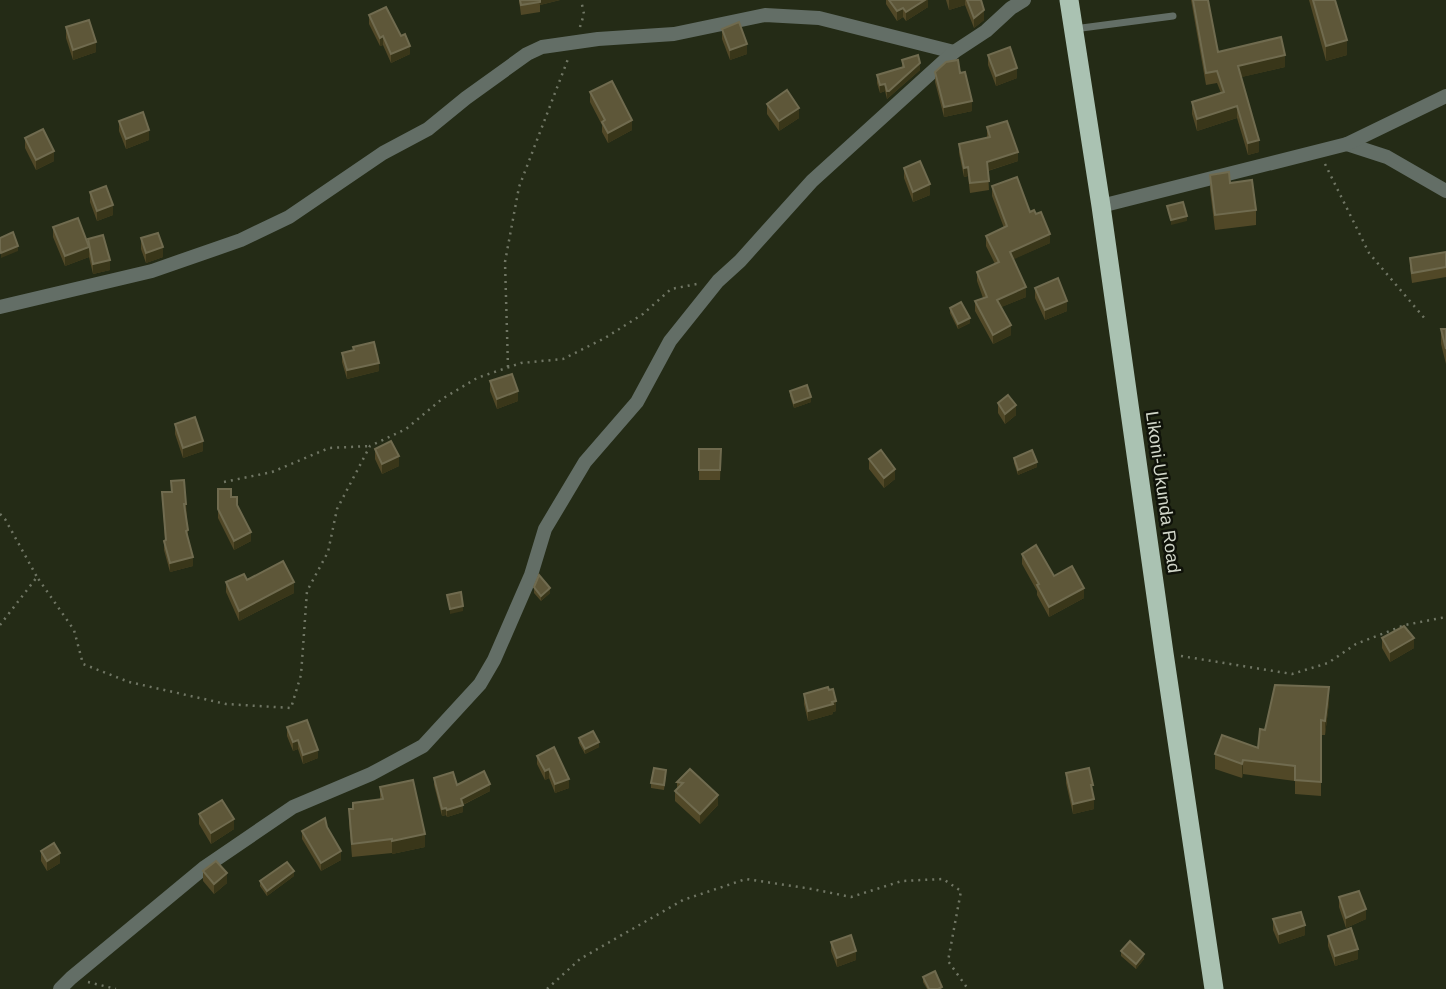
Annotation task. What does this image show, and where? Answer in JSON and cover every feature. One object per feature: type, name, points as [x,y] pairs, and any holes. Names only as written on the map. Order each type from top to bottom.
[{"type":"highway","name":"Likoni-Ukunda Road","points":[[1069,0],[1214,989]]},
{"type":"street","points":[[60,989],[205,867],[293,807],[371,774],[423,746],[480,684],[494,660],[531,575],[545,529],[585,462],[637,402],[670,341],[718,281],[740,261],[812,181],[954,52],[986,31],[1024,0]]},
{"type":"street","points":[[0,307],[152,271],[241,240],[289,217],[383,153],[428,129],[527,54],[542,47],[598,39],[674,34],[765,15],[820,18],[954,52]]},
{"type":"street","points":[[1101,206],[1347,144],[1446,96]]},
{"type":"street","points":[[1347,144],[1387,157],[1446,191]]},
{"type":"lane","points":[[1073,30],[1173,16]]},
{"type":"path","points":[[508,368],[505,262],[519,187],[575,43],[584,14],[581,0]]},
{"type":"path","points":[[1319,151],[1369,253],[1426,320]]},
{"type":"path","points":[[224,482],[272,472],[329,448],[370,446],[406,429],[442,398],[477,378],[521,363],[563,359],[605,338],[643,314],[671,289],[718,281]]},
{"type":"path","points":[[0,514],[37,577],[74,630],[83,664],[129,682],[226,704],[291,708],[300,675],[307,592],[328,552],[337,509],[370,446]]},
{"type":"path","points":[[0,625],[37,577]]},
{"type":"path","points":[[1164,653],[1292,674],[1328,663],[1356,645],[1405,625],[1446,617]]},
{"type":"path","points":[[547,989],[580,959],[683,900],[746,878],[851,897],[902,881],[943,879],[961,891],[948,961],[968,989]]},
{"type":"path","points":[[71,978],[116,989]]},
{"type":"building","points":[[520,0],[540,0],[540,2],[521,5]]},
{"type":"building","points":[[889,0],[925,0],[906,12],[903,8],[897,11]]},
{"type":"building","points":[[967,0],[981,0],[984,10],[974,18]]},
{"type":"building","points":[[1193,0],[1208,0],[1218,52],[1281,37],[1285,55],[1238,66],[1259,140],[1248,143],[1237,106],[1197,119],[1192,102],[1224,92],[1217,71],[1206,73]]},
{"type":"building","points":[[1313,0],[1335,0],[1347,40],[1326,46]]},
{"type":"building","points":[[386,7],[401,36],[405,34],[410,46],[391,54],[369,15]]},
{"type":"building","points":[[89,20],[96,42],[73,50],[66,27]]},
{"type":"building","points":[[739,22],[747,44],[730,50],[722,29]]},
{"type":"building","points":[[1010,47],[1017,68],[996,76],[988,55]]},
{"type":"building","points":[[918,55],[920,63],[889,91],[885,84],[880,85],[877,75],[904,67],[902,60]]},
{"type":"building","points":[[958,60],[960,73],[965,72],[972,101],[944,107],[935,72],[946,62]]},
{"type":"building","points":[[612,81],[632,120],[608,133],[602,122],[605,120],[590,92]]},
{"type":"building","points":[[787,90],[799,108],[779,121],[767,104]]},
{"type":"building","points":[[143,112],[149,130],[126,139],[119,121]]},
{"type":"building","points":[[1007,121],[1018,152],[987,162],[989,181],[970,183],[968,167],[964,168],[959,144],[990,137],[987,127]]},
{"type":"building","points":[[43,129],[54,151],[36,160],[25,138]]},
{"type":"building","points":[[920,161],[930,184],[913,192],[904,168]]},
{"type":"building","points":[[1229,172],[1230,183],[1252,180],[1256,210],[1215,215],[1210,175]]},
{"type":"building","points":[[1017,177],[1030,212],[1041,212],[1050,234],[1010,252],[1026,287],[997,300],[1011,325],[993,335],[975,301],[987,297],[977,272],[999,262],[986,236],[1007,226],[992,186]]},
{"type":"building","points":[[106,186],[113,205],[97,211],[90,192]]},
{"type":"building","points":[[1183,202],[1187,216],[1171,220],[1167,206]]},
{"type":"building","points":[[78,218],[89,247],[65,256],[53,227]]},
{"type":"building","points":[[13,232],[18,246],[1,253],[0,238]]},
{"type":"building","points":[[158,233],[163,247],[146,253],[141,238]]},
{"type":"building","points":[[103,235],[110,260],[93,264],[88,239]]},
{"type":"building","points":[[1446,252],[1446,267],[1412,273],[1410,258]]},
{"type":"building","points":[[1058,278],[1067,301],[1045,310],[1035,288]]},
{"type":"building","points":[[961,302],[970,318],[958,324],[950,308]]},
{"type":"building","points":[[1441,329],[1446,329],[1446,349]]},
{"type":"building","points":[[374,342],[379,363],[347,370],[342,353]]},
{"type":"building","points":[[512,374],[518,391],[497,399],[490,381]]},
{"type":"building","points":[[807,385],[811,397],[794,403],[790,391]]},
{"type":"building","points":[[1008,395],[1016,405],[1005,414],[998,403]]},
{"type":"building","points":[[195,417],[203,441],[183,448],[175,424]]},
{"type":"building","points":[[391,441],[399,456],[382,464],[375,449]]},
{"type":"building","points":[[699,449],[721,449],[720,470],[699,470]]},
{"type":"building","points":[[881,450],[895,469],[884,478],[869,459]]},
{"type":"building","points":[[1032,450],[1037,462],[1018,470],[1014,458]]},
{"type":"building","points":[[184,480],[186,531],[193,557],[170,563],[164,541],[162,492],[172,492],[171,481]]},
{"type":"building","points":[[218,489],[231,489],[231,497],[237,497],[237,505],[251,532],[234,541],[218,509]]},
{"type":"building","points":[[1036,545],[1054,576],[1072,566],[1084,588],[1049,607],[1022,554]]},
{"type":"building","points":[[283,561],[294,582],[239,611],[226,582],[244,574],[247,580]]},
{"type":"building","points":[[539,575],[550,588],[541,596],[534,587]]},
{"type":"building","points":[[461,592],[463,606],[450,609],[447,595]]},
{"type":"building","points":[[1404,626],[1414,638],[1390,652],[1382,638]]},
{"type":"building","points":[[1275,685],[1329,687],[1325,721],[1321,720],[1321,782],[1295,780],[1295,766],[1243,760],[1242,764],[1215,754],[1222,735],[1258,748],[1260,729],[1265,730]]},
{"type":"building","points":[[828,687],[829,690],[833,689],[836,701],[808,711],[804,694]]},
{"type":"building","points":[[307,720],[318,750],[303,755],[298,740],[293,742],[287,727]]},
{"type":"building","points":[[593,731],[599,742],[585,749],[579,738]]},
{"type":"building","points":[[554,747],[569,779],[555,784],[549,769],[545,771],[537,756]]},
{"type":"building","points":[[654,768],[666,770],[664,785],[651,783]]},
{"type":"building","points":[[1089,768],[1094,799],[1073,804],[1066,773]]},
{"type":"building","points":[[690,769],[718,795],[700,814],[675,791],[683,783],[677,782]]},
{"type":"building","points":[[484,771],[490,784],[461,799],[463,805],[442,809],[434,778],[453,772],[457,785]]},
{"type":"building","points":[[413,780],[425,834],[392,841],[352,844],[349,809],[353,809],[353,803],[383,799],[380,787]]},
{"type":"building","points":[[222,800],[234,819],[211,833],[199,814]]},
{"type":"building","points":[[325,818],[327,827],[341,851],[321,863],[302,831]]},
{"type":"building","points":[[54,843],[60,853],[47,861],[41,851]]},
{"type":"building","points":[[216,861],[227,873],[214,884],[203,871]]},
{"type":"building","points":[[287,862],[294,871],[267,891],[260,881]]},
{"type":"building","points":[[1359,891],[1366,909],[1346,918],[1339,897]]},
{"type":"building","points":[[1301,912],[1305,925],[1279,934],[1273,919]]},
{"type":"building","points":[[1351,928],[1358,949],[1335,956],[1328,936]]},
{"type":"building","points":[[851,935],[856,951],[837,958],[831,942]]},
{"type":"building","points":[[1130,941],[1144,954],[1136,964],[1121,951]]},
{"type":"building","points":[[935,971],[942,987],[929,989],[923,977]]}]
